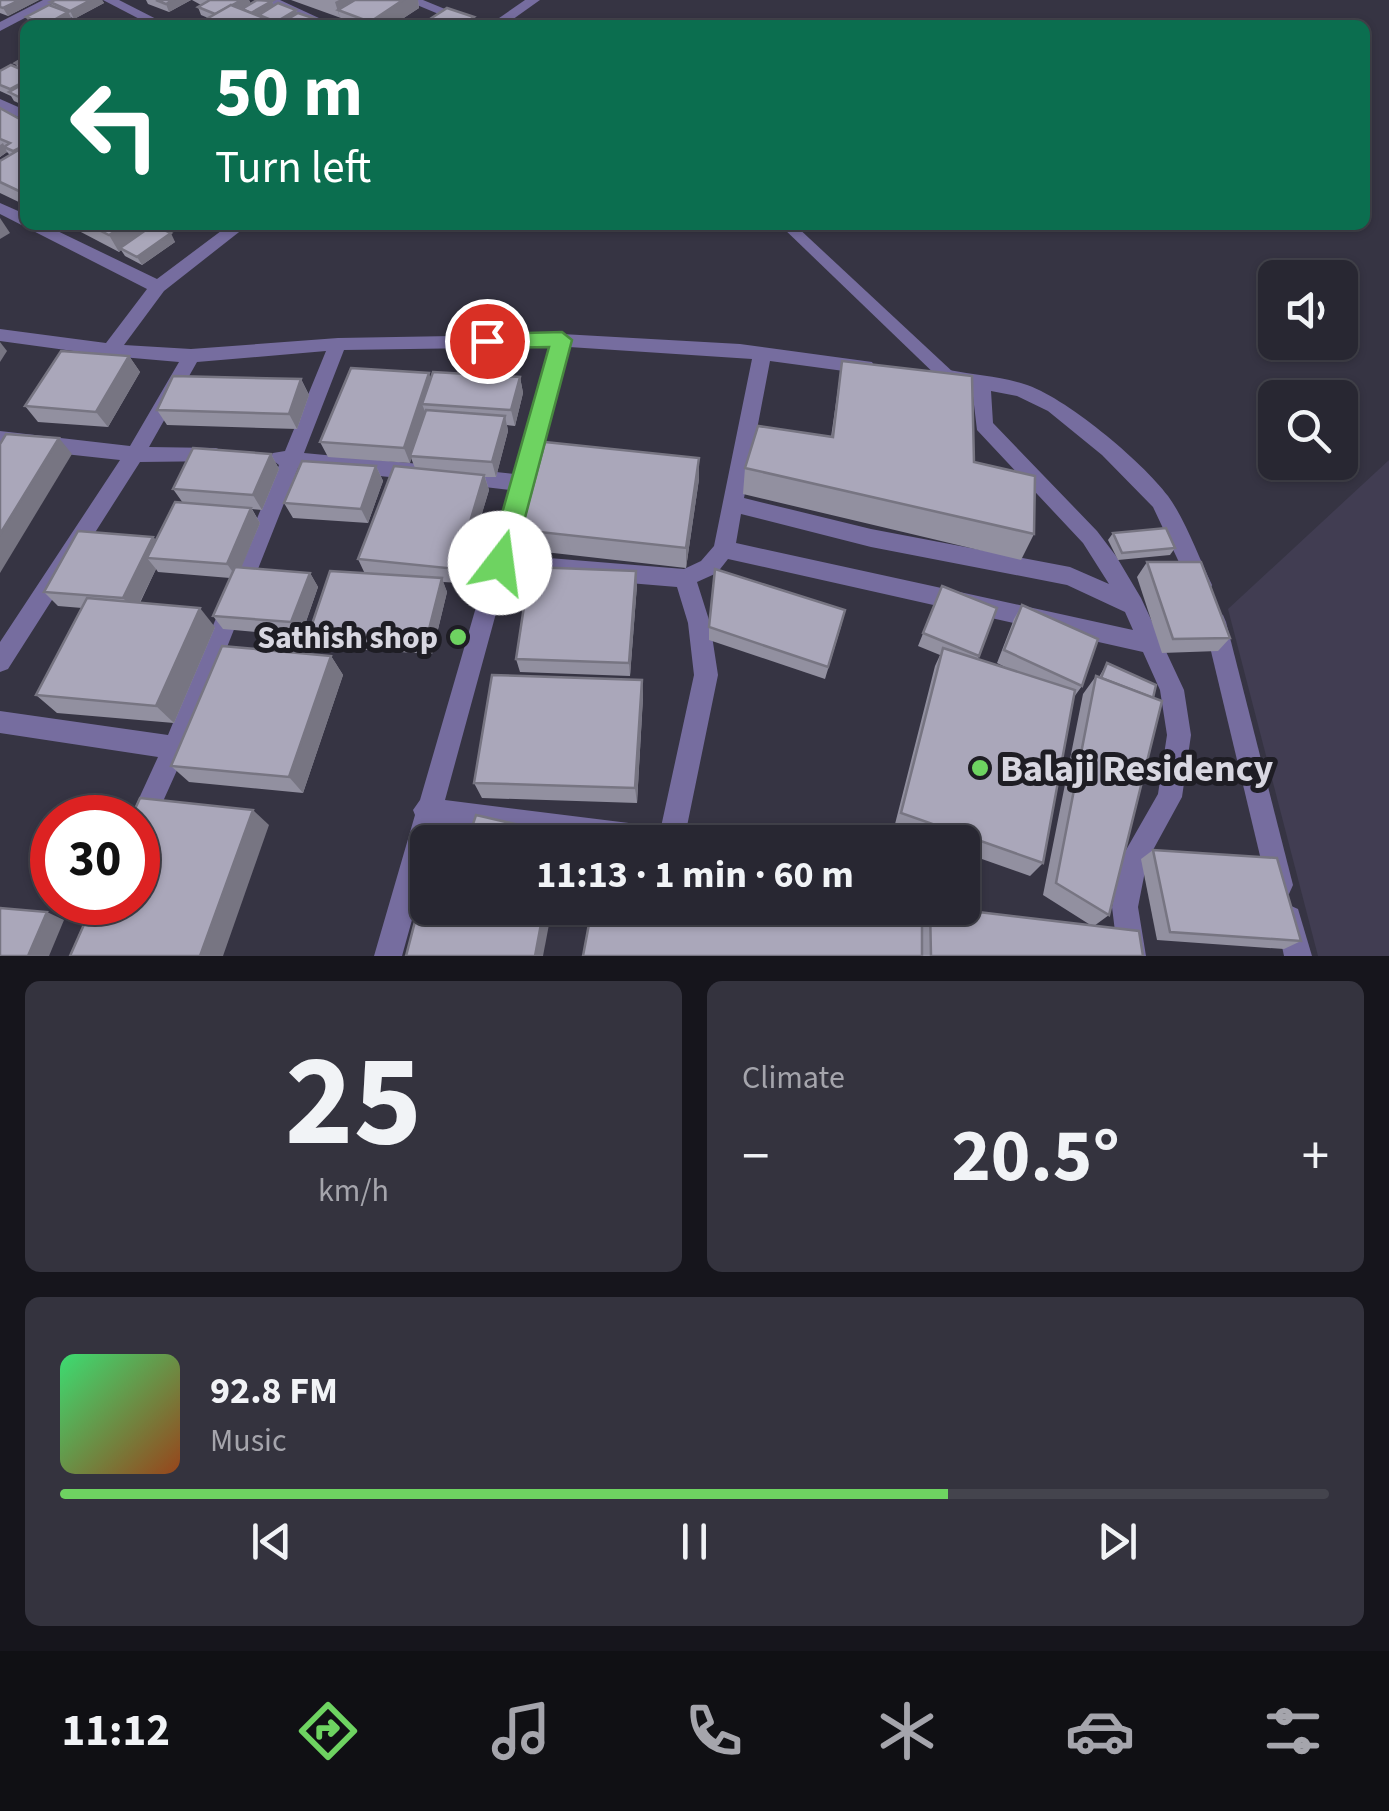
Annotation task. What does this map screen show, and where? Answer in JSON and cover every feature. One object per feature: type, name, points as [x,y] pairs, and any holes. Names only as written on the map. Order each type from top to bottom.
[{"type":"street","points":[[2,25],[53,0]]},
{"type":"street","points":[[108,0],[150,20]]},
{"type":"street","points":[[269,0],[315,20]]},
{"type":"street","points":[[411,0],[464,20]]},
{"type":"street","points":[[504,20],[534,0]]},
{"type":"street","points":[[42,230],[158,287]]},
{"type":"street","points":[[110,350],[158,287],[228,230]]},
{"type":"street","points":[[0,335],[191,356],[338,344],[562,340],[762,354],[948,377],[1021,390],[1055,406],[1110,450],[1161,502],[1211,607],[1298,956]]},
{"type":"street","points":[[388,956],[426,810],[562,340]]},
{"type":"street","points":[[153,795],[338,344]]},
{"type":"street","points":[[500,563],[685,578],[709,567],[724,549],[762,354]]},
{"type":"street","points":[[0,662],[135,454],[191,356]]},
{"type":"street","points":[[981,382],[984,425],[1090,537],[1133,606],[1172,690],[1179,734],[1170,797],[1135,857],[1126,907],[1132,956]]},
{"type":"street","points":[[0,439],[135,454],[292,458],[522,483]]},
{"type":"street","points":[[733,504],[871,538],[1070,576],[1133,606]]},
{"type":"street","points":[[724,549],[1151,644]]},
{"type":"street","points":[[674,825],[706,675],[698,623],[685,578]]},
{"type":"street","points":[[0,722],[174,748]]},
{"type":"street","points":[[426,810],[545,825]]},
{"type":"lane","points":[[792,230],[948,377]]},
{"type":"shaded area","points":[[1389,460],[1389,956],[1318,956],[1228,609]]},
{"type":"building","points":[[0,0],[20,0],[3,8]]},
{"type":"building","points":[[91,0],[70,11],[50,2]]},
{"type":"building","points":[[210,0],[242,0],[215,14],[198,7]]},
{"type":"building","points":[[257,0],[272,1],[251,13],[242,9]]},
{"type":"building","points":[[355,0],[403,0],[373,20],[338,10]]},
{"type":"building","points":[[278,3],[296,10],[279,20],[259,15]]},
{"type":"building","points":[[49,5],[68,12],[54,20],[26,17]]},
{"type":"building","points":[[231,5],[264,18],[261,20],[205,20]]},
{"type":"building","points":[[447,8],[474,17],[470,20],[429,20]]},
{"type":"building","points":[[298,13],[319,20],[286,20]]},
{"type":"building","points":[[11,65],[20,69],[20,84],[10,89],[0,85],[0,71]]},
{"type":"building","points":[[20,86],[20,98],[9,92]]},
{"type":"building","points":[[0,108],[20,119],[20,148],[13,151],[4,147],[10,143],[0,139]]},
{"type":"building","points":[[20,149],[20,190],[0,182],[0,161]]},
{"type":"building","points":[[146,230],[171,233],[137,257],[120,248]]},
{"type":"building","points":[[61,351],[129,356],[96,412],[25,406]]},
{"type":"building","points":[[842,361],[972,376],[974,462],[1035,476],[1034,534],[745,468],[758,426],[833,437]]},
{"type":"building","points":[[351,368],[429,373],[404,448],[320,442]]},
{"type":"building","points":[[433,372],[520,377],[511,410],[422,404]]},
{"type":"building","points":[[173,376],[301,379],[289,414],[157,410]]},
{"type":"building","points":[[426,410],[505,416],[492,462],[410,456]]},
{"type":"building","points":[[6,434],[59,438],[0,534],[0,444]]},
{"type":"building","points":[[545,442],[699,458],[686,548],[521,530]]},
{"type":"building","points":[[193,448],[271,454],[253,495],[173,489]]},
{"type":"building","points":[[302,461],[376,466],[361,509],[284,503]]},
{"type":"building","points":[[394,466],[484,475],[456,569],[358,559]]},
{"type":"building","points":[[175,502],[251,508],[227,564],[147,558]]},
{"type":"building","points":[[1166,528],[1175,548],[1122,553],[1113,533]]},
{"type":"building","points":[[78,531],[153,537],[123,598],[44,592]]},
{"type":"building","points":[[1147,562],[1201,562],[1230,638],[1173,639]]},
{"type":"building","points":[[235,567],[310,573],[291,622],[213,616]]},
{"type":"building","points":[[530,567],[636,571],[629,663],[516,659]]},
{"type":"building","points":[[715,569],[845,610],[828,667],[709,627]]},
{"type":"building","points":[[330,571],[442,578],[426,641],[309,633]]},
{"type":"building","points":[[942,586],[997,608],[979,656],[923,633]]},
{"type":"building","points":[[87,598],[200,608],[156,706],[36,695]]},
{"type":"building","points":[[1022,605],[1098,639],[1082,686],[1004,650]]},
{"type":"building","points":[[222,646],[331,656],[289,777],[171,766]]},
{"type":"building","name":"Balaji Residency","points":[[943,648],[1075,690],[1043,863],[980,841],[980,825],[935,825],[901,813]]},
{"type":"building","points":[[1107,663],[1156,685],[1153,698],[1101,678]]},
{"type":"building","points":[[492,675],[642,680],[635,788],[474,783]]},
{"type":"building","points":[[1096,676],[1162,701],[1109,915],[1056,883]]},
{"type":"building","points":[[160,800],[253,810],[200,956],[70,956],[84,925],[160,925]]},
{"type":"building","points":[[476,815],[519,825],[473,825]]},
{"type":"building","points":[[1153,850],[1277,858],[1301,941],[1170,932]]},
{"type":"building","points":[[0,908],[30,911],[30,925],[41,925],[28,956],[0,956]]},
{"type":"building","points":[[980,912],[1139,931],[1143,956],[931,956],[930,925],[980,925]]},
{"type":"building","points":[[414,925],[541,925],[535,956],[406,956]]},
{"type":"building","points":[[589,925],[922,925],[922,956],[583,956]]},
{"type":"place","name":"Sathish shop","points":[[458,637]]},
{"type":"place","name":"Balaji Residency","points":[[980,768]]},
{"type":"route","points":[[487,341],[562,340],[500,563]]}]
